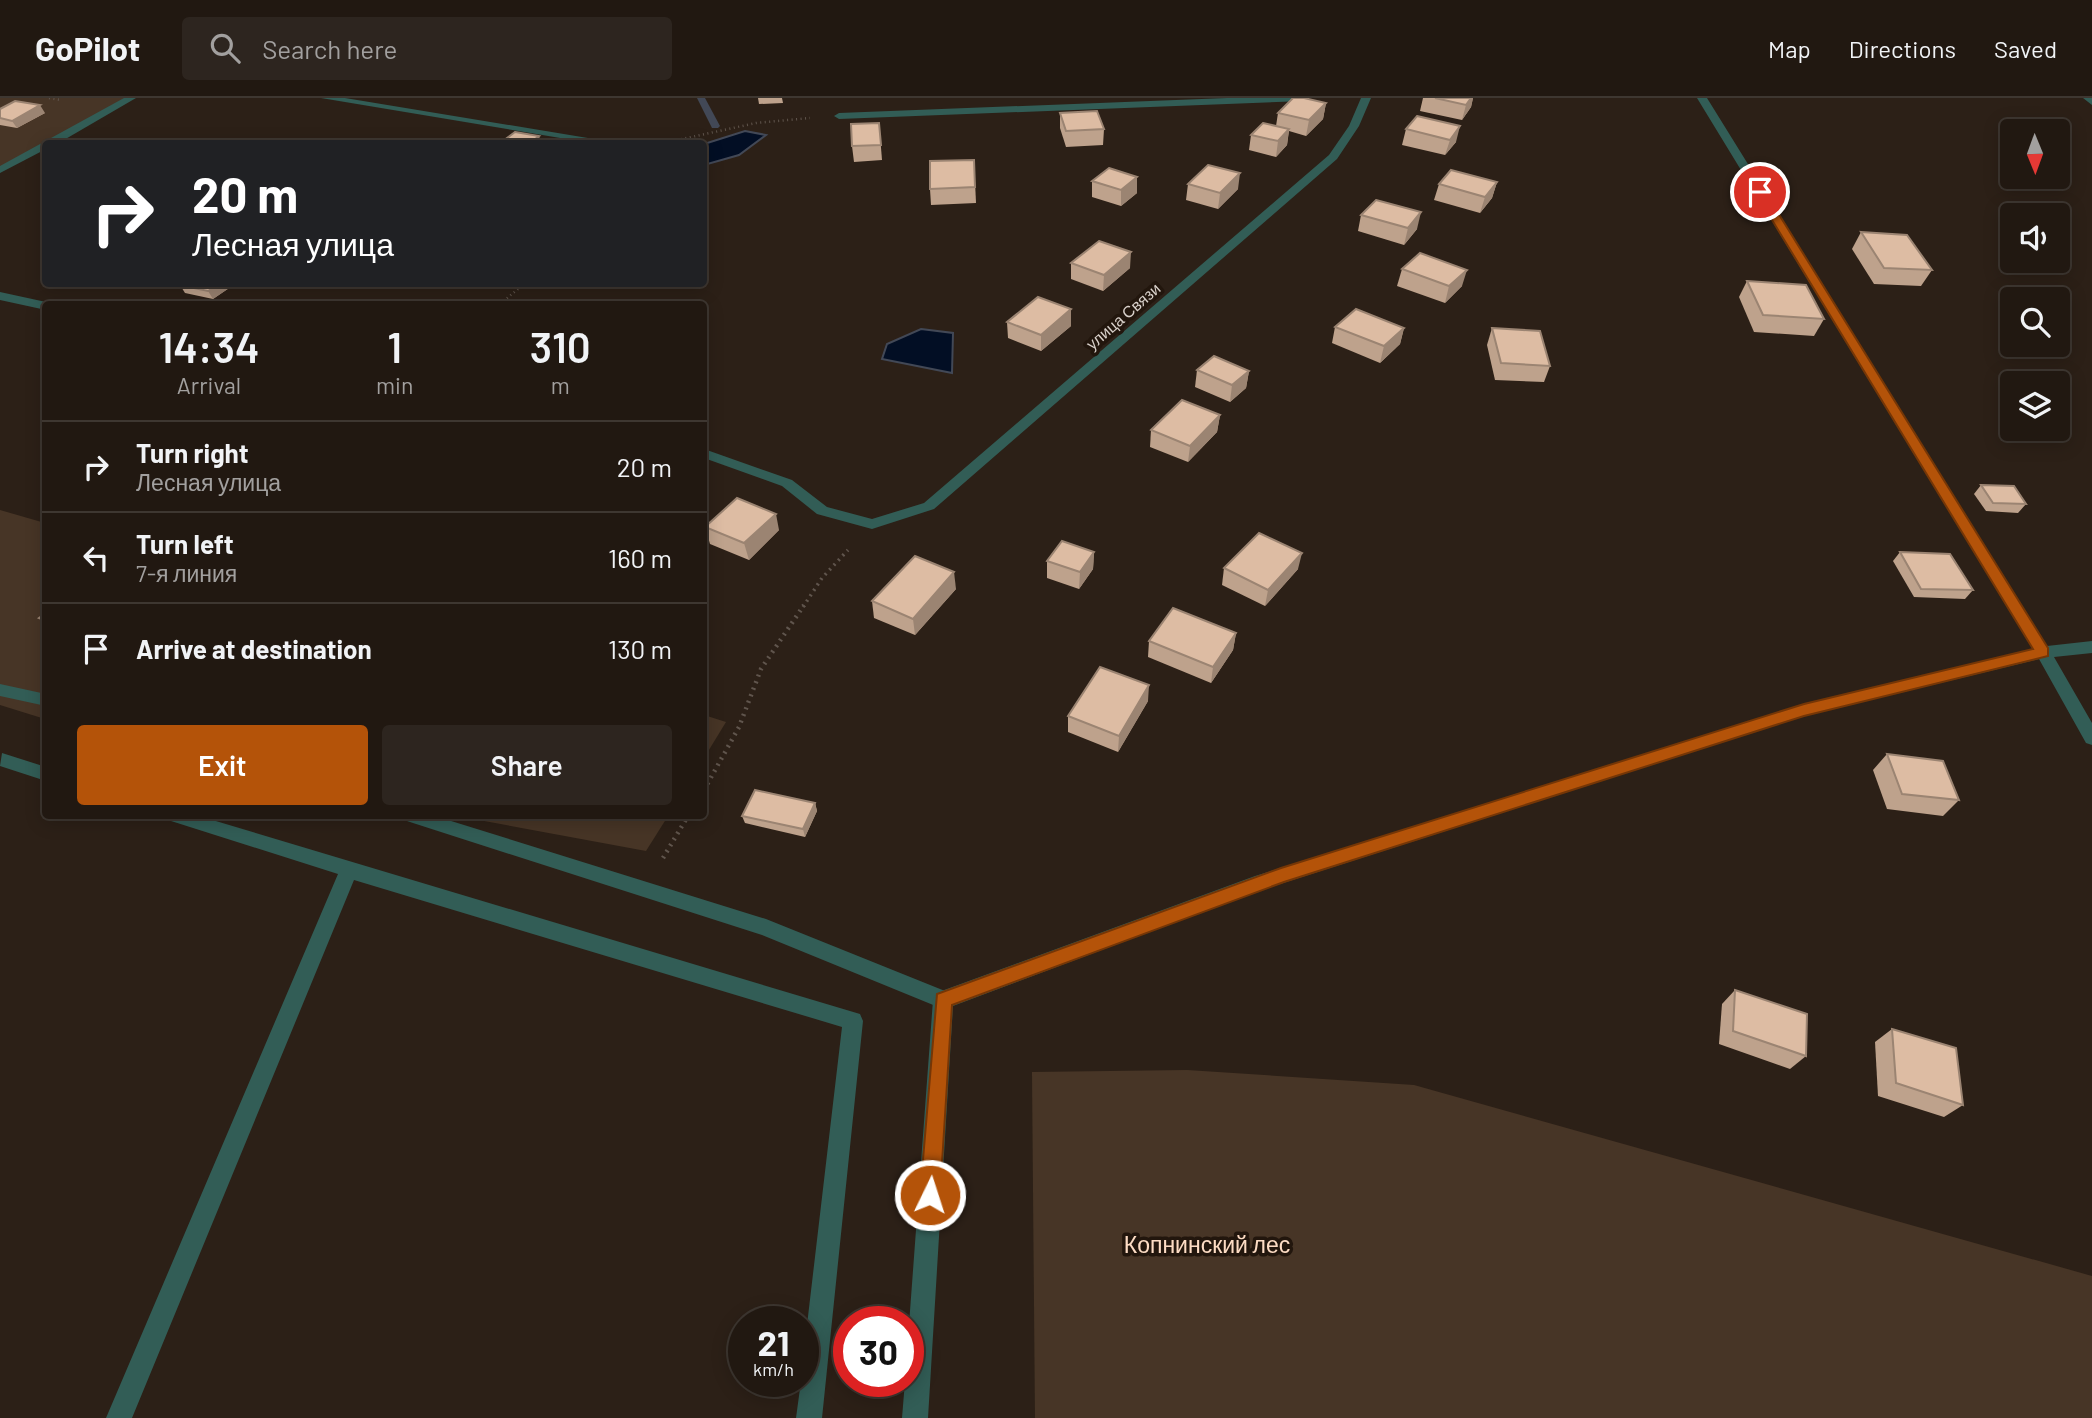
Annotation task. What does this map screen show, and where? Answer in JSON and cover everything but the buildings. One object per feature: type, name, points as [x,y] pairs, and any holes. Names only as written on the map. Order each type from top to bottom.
[{"type":"street","points":[[54,140],[131,98]]},
{"type":"street","points":[[326,98],[594,140]]},
{"type":"street","points":[[839,116],[1304,98]]},
{"type":"street","name":"улица Связи","points":[[872,524],[929,506],[1313,175],[1333,157],[1354,126],[1366,98]]},
{"type":"street","points":[[1702,98],[2043,652],[2092,738]]},
{"type":"street","points":[[2088,98],[2092,102]]},
{"type":"street","points":[[0,170],[42,147]]},
{"type":"street","points":[[0,296],[42,305]]},
{"type":"street","points":[[707,454],[786,482],[822,510],[872,524]]},
{"type":"street","points":[[422,819],[766,928],[943,1000],[1281,876],[1804,710],[2043,652],[2092,648]]},
{"type":"street","points":[[0,690],[42,699]]},
{"type":"street","points":[[1,760],[42,773]]},
{"type":"street","points":[[187,819],[853,1021],[809,1418]]},
{"type":"street","points":[[119,1418],[349,870]]},
{"type":"street","points":[[915,1418],[943,1000]]},
{"type":"path","points":[[677,140],[755,123],[839,116]]},
{"type":"path","points":[[504,301],[520,287]]},
{"type":"path","points":[[707,785],[739,727],[761,669],[822,578],[872,524]]},
{"type":"path","points":[[644,889],[686,819]]},
{"type":"green space","points":[[0,98],[131,98],[54,140],[42,140],[42,146],[0,169]]},
{"type":"green space","points":[[0,510],[42,522],[42,718],[0,705]]},
{"type":"green space","points":[[707,716],[726,722],[707,753]]},
{"type":"green space","points":[[473,819],[666,819],[646,851]]},
{"type":"green space","name":"Копнинский лес","points":[[1187,1070],[1414,1085],[2092,1276],[2092,1418],[1035,1418],[1032,1072]]},
{"type":"water","points":[[745,131],[766,135],[739,155],[707,164],[707,143]]},
{"type":"water","points":[[921,329],[953,333],[952,373],[882,359],[887,344]]},
{"type":"waterway","points":[[701,98],[715,126]]},
{"type":"route","points":[[930,1195],[943,1000],[1255,884],[1804,710],[2043,652],[1760,192]]}]
